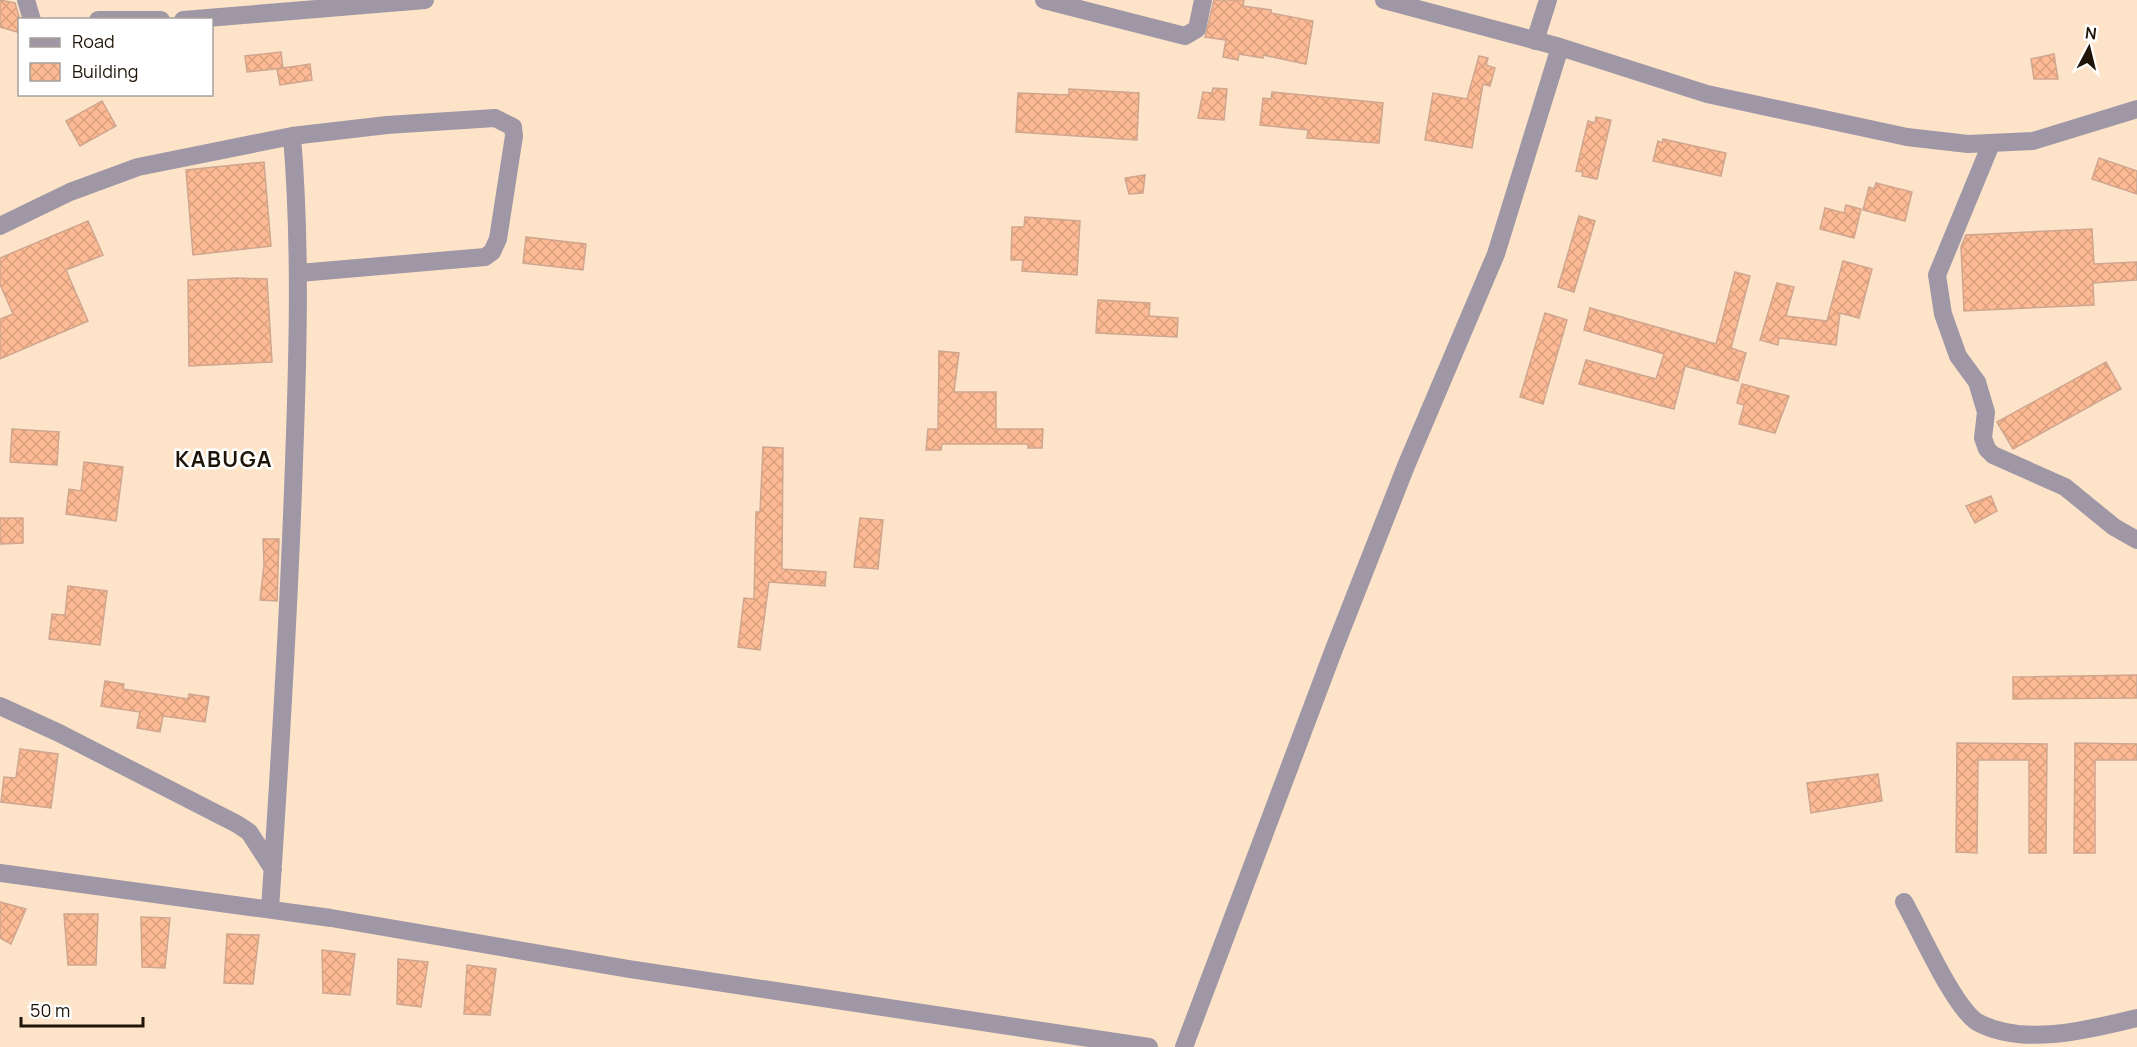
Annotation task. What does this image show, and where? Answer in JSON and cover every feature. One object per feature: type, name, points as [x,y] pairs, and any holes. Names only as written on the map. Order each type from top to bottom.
[{"type":"street","points":[[26,0],[31,18]]},
{"type":"street","points":[[207,18],[425,0]]},
{"type":"street","points":[[1044,0],[1185,36],[1197,29],[1203,0]]},
{"type":"street","points":[[1384,0],[1560,47],[1707,94],[1794,115],[1907,137],[1968,144],[2033,141],[2137,109]]},
{"type":"street","points":[[1534,41],[1548,0]]},
{"type":"street","points":[[1184,1047],[1329,660],[1406,466],[1496,254],[1560,47]]},
{"type":"street","points":[[0,226],[70,192],[138,167],[292,136],[387,125],[495,118],[513,127],[514,136],[498,239],[492,252],[485,257],[299,273]]},
{"type":"street","points":[[270,909],[289,619],[299,273],[298,211],[292,136]]},
{"type":"street","points":[[1991,144],[1937,275],[1943,314],[1958,356],[1977,382],[1986,412],[1983,438],[1987,449],[1993,455],[2065,488],[2114,526],[2137,540]]},
{"type":"street","points":[[0,706],[59,733],[237,824],[249,832],[273,869]]},
{"type":"street","points":[[0,873],[270,909],[629,969],[1149,1047]]},
{"type":"street","points":[[1905,902],[1955,996],[1976,1022],[2006,1036],[2035,1037],[2083,1031],[2137,1018]]},
{"type":"building","points":[[0,0],[15,3],[19,18],[17,32],[0,27]]},
{"type":"building","points":[[1214,0],[1244,0],[1243,6],[1271,10],[1271,13],[1313,21],[1306,64],[1263,55],[1263,58],[1239,54],[1238,60],[1223,57],[1226,40],[1205,37]]},
{"type":"building","points":[[281,52],[283,68],[247,72],[245,56]]},
{"type":"building","points":[[2054,54],[2058,79],[2034,79],[2031,59]]},
{"type":"building","points":[[1479,56],[1488,58],[1486,65],[1495,68],[1490,86],[1483,84],[1472,148],[1425,140],[1433,93],[1467,99]]},
{"type":"building","points":[[310,64],[312,80],[280,85],[277,69]]},
{"type":"building","points":[[1213,88],[1227,89],[1224,120],[1198,118],[1203,92],[1212,93]]},
{"type":"building","points":[[1069,89],[1139,93],[1137,140],[1016,132],[1018,93],[1069,95]]},
{"type":"building","points":[[1272,92],[1383,103],[1379,143],[1307,138],[1308,130],[1260,125],[1263,98],[1271,99]]},
{"type":"building","points":[[102,101],[116,126],[80,146],[66,121]]},
{"type":"building","points":[[1596,117],[1611,120],[1597,179],[1582,176],[1583,172],[1576,171],[1588,121],[1595,123]]},
{"type":"building","points":[[1663,139],[1726,153],[1721,176],[1653,161],[1658,141],[1662,143]]},
{"type":"building","points":[[2099,158],[2137,171],[2137,194],[2092,179]]},
{"type":"building","points":[[264,162],[271,246],[193,255],[186,170]]},
{"type":"building","points":[[1145,175],[1143,193],[1129,194],[1125,178]]},
{"type":"building","points":[[1876,183],[1912,192],[1905,221],[1863,210],[1869,187],[1874,189]]},
{"type":"building","points":[[1846,205],[1861,209],[1854,238],[1820,229],[1825,208],[1844,213]]},
{"type":"building","points":[[1579,216],[1595,221],[1574,292],[1558,287]]},
{"type":"building","points":[[1025,217],[1080,221],[1077,275],[1022,271],[1023,260],[1011,260],[1012,227],[1024,227]]},
{"type":"building","points":[[88,221],[103,255],[66,270],[88,321],[0,359],[0,319],[13,314],[0,284],[0,258]]},
{"type":"building","points":[[2092,229],[2094,264],[2137,262],[2137,280],[2093,283],[2094,305],[1964,311],[1961,247],[1966,235]]},
{"type":"building","points":[[526,237],[586,244],[583,270],[523,263]]},
{"type":"building","points":[[1843,261],[1872,269],[1859,318],[1840,313],[1836,345],[1779,338],[1778,345],[1760,340],[1777,283],[1794,287],[1786,316],[1827,321]]},
{"type":"building","points":[[1735,272],[1750,276],[1731,348],[1746,353],[1738,381],[1685,366],[1674,409],[1579,384],[1586,360],[1656,379],[1664,354],[1584,330],[1590,308],[1716,344]]},
{"type":"building","points":[[267,279],[272,362],[189,366],[188,280]]},
{"type":"building","points":[[1098,300],[1150,303],[1149,316],[1178,318],[1177,337],[1096,333]]},
{"type":"building","points":[[1545,313],[1567,320],[1543,404],[1520,397]]},
{"type":"building","points":[[939,351],[959,353],[954,392],[996,392],[996,429],[1043,429],[1042,448],[1028,448],[1028,444],[942,444],[941,450],[926,450],[928,429],[938,429]]},
{"type":"building","points":[[2106,362],[2121,389],[2013,449],[1997,422]]},
{"type":"building","points":[[1742,384],[1789,396],[1775,433],[1739,424],[1744,405],[1737,403]]},
{"type":"building","points":[[12,429],[59,432],[57,465],[10,462]]},
{"type":"building","points":[[763,447],[783,448],[782,569],[826,572],[825,586],[769,582],[760,650],[738,647],[744,598],[754,599],[756,512],[760,512]]},
{"type":"building","points":[[84,462],[123,467],[116,521],[66,514],[69,489],[81,491]]},
{"type":"building","points":[[1991,496],[1997,511],[1975,523],[1966,506]]},
{"type":"building","points":[[0,518],[23,518],[23,543],[0,544]]},
{"type":"building","points":[[860,518],[883,520],[878,569],[854,567]]},
{"type":"building","points":[[263,539],[279,539],[277,601],[260,600],[264,565]]},
{"type":"building","points":[[68,586],[107,591],[100,645],[49,639],[52,614],[65,615]]},
{"type":"building","points":[[2137,675],[2137,698],[2013,699],[2013,677]]},
{"type":"building","points":[[105,681],[124,684],[123,689],[188,699],[189,694],[209,697],[205,722],[163,716],[160,732],[137,728],[140,712],[101,706]]},
{"type":"building","points":[[1957,743],[2047,744],[2046,853],[2029,853],[2029,760],[1978,760],[1977,853],[1956,852]]},
{"type":"building","points":[[2075,743],[2137,744],[2137,760],[2095,760],[2095,853],[2074,853]]},
{"type":"building","points":[[20,749],[58,754],[51,808],[1,802],[4,777],[16,778]]},
{"type":"building","points":[[1878,774],[1882,801],[1811,813],[1807,783]]},
{"type":"building","points":[[0,902],[26,909],[11,944],[0,938]]},
{"type":"building","points":[[64,914],[98,914],[96,965],[68,965]]},
{"type":"building","points":[[141,917],[170,918],[165,968],[142,967]]},
{"type":"building","points":[[227,934],[259,935],[253,984],[224,983]]},
{"type":"building","points":[[322,950],[355,954],[350,995],[323,993]]},
{"type":"building","points":[[398,959],[428,962],[421,1007],[397,1004]]},
{"type":"building","points":[[467,965],[496,969],[490,1015],[464,1014]]},
{"type":"district","name":"KABUGA","points":[[224,459]]}]
